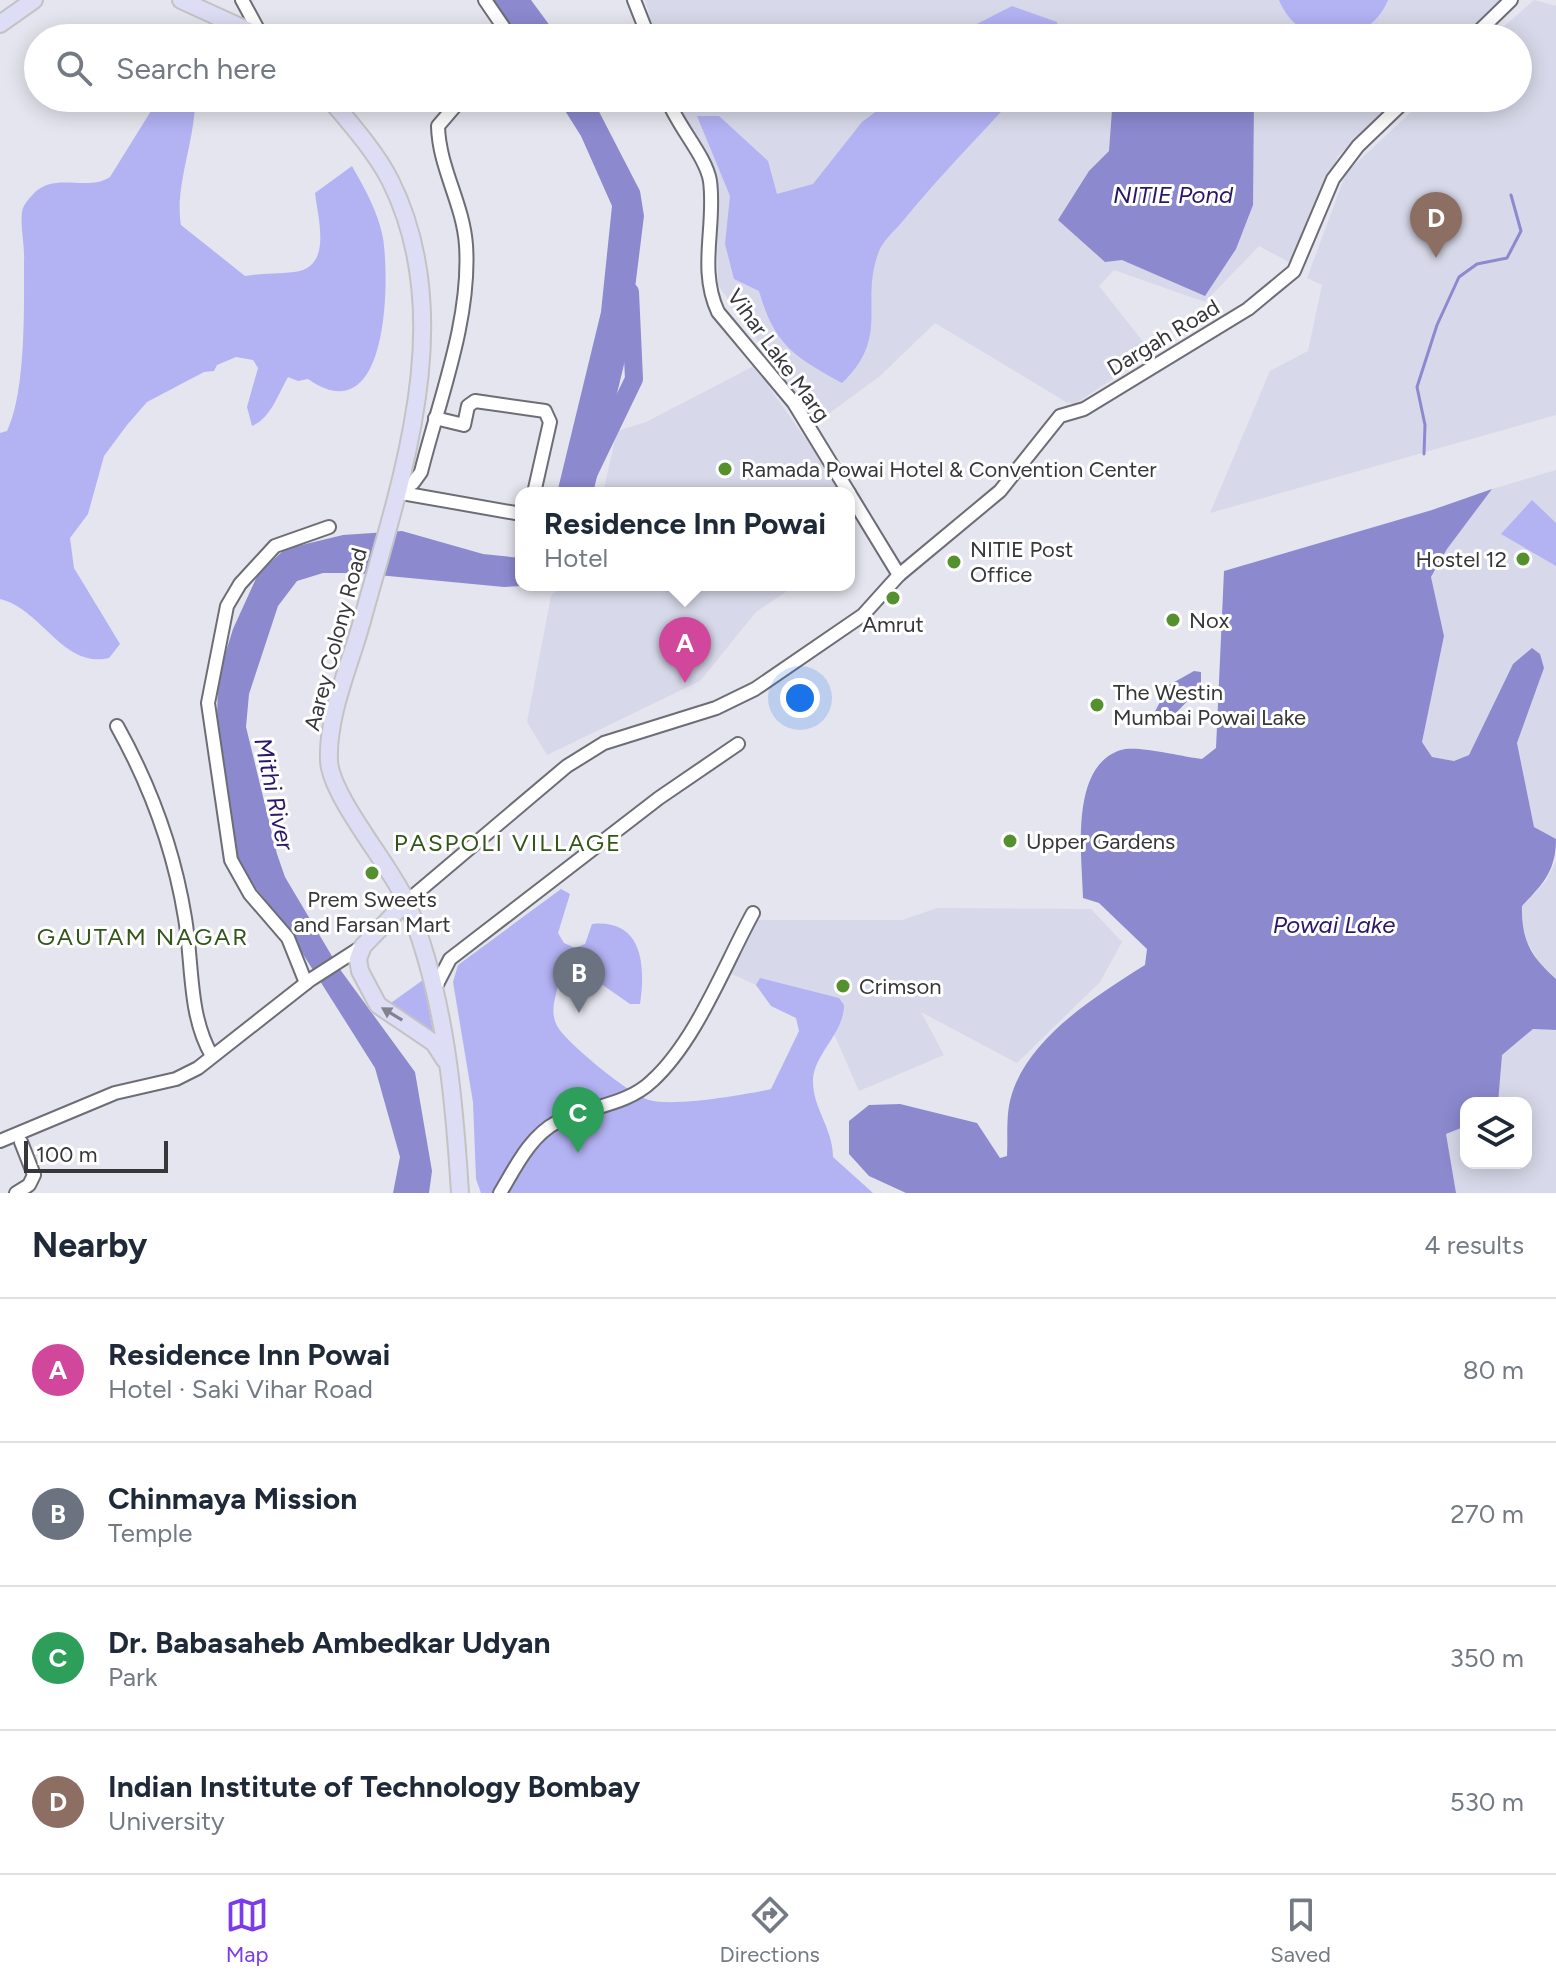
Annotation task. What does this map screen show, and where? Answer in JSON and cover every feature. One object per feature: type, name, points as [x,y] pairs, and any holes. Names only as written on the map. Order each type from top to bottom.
[{"type":"main road","points":[[0,24],[34,0]]},
{"type":"main road","points":[[181,0],[234,24]]},
{"type":"main road","name":"Aarey Colony Road","points":[[340,112],[390,179],[407,225],[421,284],[423,343],[415,409],[389,523],[331,730],[330,773],[406,902],[434,991],[448,1065],[460,1193]]},
{"type":"main road","points":[[406,902],[363,946],[358,959],[360,971],[378,1005],[434,1043],[448,1065]]},
{"type":"street","points":[[242,0],[255,24]]},
{"type":"street","points":[[485,0],[501,24]]},
{"type":"street","points":[[634,0],[643,24]]},
{"type":"street","points":[[1486,24],[1511,0]]},
{"type":"street","points":[[396,492],[413,483],[421,472],[464,290],[464,222],[443,168],[438,126],[450,112]]},
{"type":"street","name":"Vihar Lake Marg","points":[[672,112],[676,123],[701,156],[710,182],[707,279],[711,298],[718,312],[794,403],[845,487]]},
{"type":"street","name":"Dargah Road","points":[[406,902],[567,766],[604,743],[716,708],[755,689],[863,615],[899,575],[1000,491],[1060,416],[1084,409],[1248,309],[1294,271],[1333,179],[1358,146],[1393,112]]},
{"type":"street","points":[[435,418],[464,425],[468,406],[475,401],[545,411],[550,422],[535,487]]},
{"type":"street","points":[[396,492],[515,513]]},
{"type":"street","name":"Vihar Lake Marg","points":[[855,503],[899,575]]},
{"type":"street","points":[[308,982],[288,938],[245,887],[231,860],[208,703],[227,606],[240,584],[275,546],[329,527]]},
{"type":"street","points":[[117,726],[160,816],[171,850],[192,964],[196,1024],[212,1056]]},
{"type":"street","points":[[434,991],[439,975],[450,959],[659,798],[738,744]]},
{"type":"street","points":[[500,1193],[525,1151],[555,1122],[636,1095],[653,1081],[678,1053],[753,913]]},
{"type":"street","points":[[0,1141],[115,1093],[176,1079],[212,1056],[347,954],[363,946]]},
{"type":"street","points":[[16,1193],[29,1185],[34,1175],[21,1142]]},
{"type":"shaded area","points":[[645,0],[1501,0],[1478,24],[652,24]]},
{"type":"shaded area","points":[[1279,0],[1388,0],[1369,24],[1297,24]]},
{"type":"shaded area","points":[[1534,0],[1556,6],[1556,415],[1210,513],[1270,371],[1308,351],[1322,285],[1307,278],[1346,173],[1411,112],[1532,112],[1532,24],[1507,24]]},
{"type":"shaded area","points":[[1012,6],[1057,22],[1057,24],[977,24]]},
{"type":"shaded area","points":[[150,112],[194,112],[180,195],[181,225],[245,276],[294,272],[306,269],[314,262],[320,241],[315,193],[352,166],[381,228],[385,287],[378,347],[369,371],[354,387],[334,391],[308,379],[298,381],[288,377],[269,411],[252,426],[247,407],[258,368],[253,360],[236,357],[217,365],[214,371],[204,372],[147,402],[127,425],[104,456],[88,514],[70,538],[74,568],[120,644],[109,658],[93,659],[65,647],[28,614],[0,599],[0,433],[7,431],[13,414],[21,372],[24,206],[44,186],[62,182],[92,183],[110,177]]},
{"type":"shaded area","points":[[681,112],[1386,112],[1338,156],[1301,245],[1289,262],[1259,246],[1205,302],[1114,270],[1099,286],[1152,353],[1075,404],[1066,402],[935,323],[880,376],[816,423],[718,285],[716,173]]},
{"type":"shaded area","points":[[875,112],[1001,112],[881,247],[874,270],[870,335],[866,350],[842,383],[788,348],[772,325],[759,291],[734,279],[725,244],[730,196],[697,116],[719,116],[768,161],[777,194],[813,184],[862,122]]},
{"type":"shaded area","points":[[754,366],[840,487],[604,487],[617,431],[646,422]]},
{"type":"shaded area","points":[[1556,470],[1556,839],[1534,827],[1517,743],[1544,668],[1513,664],[1469,755],[1454,761],[1432,757],[1422,742],[1444,636],[1431,578],[1447,549],[1492,489]]},
{"type":"shaded area","points":[[1532,500],[1556,523],[1556,566],[1501,534]]},
{"type":"shaded area","points":[[556,591],[787,591],[756,612],[700,681],[547,755],[527,722],[551,596]]},
{"type":"shaded area","points":[[1556,861],[1556,979],[1540,964],[1522,933],[1522,906],[1546,881]]},
{"type":"shaded area","points":[[561,889],[570,894],[558,933],[564,943],[575,948],[585,944],[592,924],[609,924],[621,929],[637,947],[641,960],[642,989],[640,1004],[630,1004],[577,967],[563,977],[557,990],[553,1012],[556,1025],[601,1069],[649,1100],[691,1101],[771,1089],[799,1031],[796,1018],[771,1006],[756,985],[760,978],[839,998],[844,1005],[843,1015],[815,1070],[814,1089],[830,1137],[833,1157],[873,1193],[481,1193],[476,1179],[473,1102],[453,982],[458,965]]},
{"type":"shaded area","points":[[937,908],[1091,909],[1122,942],[1100,982],[1017,1063],[921,1012],[944,1055],[859,1091],[827,1018],[730,973],[756,920],[903,920]]},
{"type":"shaded area","points":[[423,980],[434,1036],[388,1005]]},
{"type":"shaded area","points":[[1533,1029],[1556,1030],[1556,1193],[1456,1193],[1445,1134],[1460,1128],[1460,1169],[1532,1169],[1532,1097],[1498,1097],[1501,1055]]},
{"type":"water","points":[[486,0],[531,0],[549,24],[504,24]]},
{"type":"water","points":[[566,112],[599,112],[640,191],[644,216],[627,352],[594,487],[558,487],[601,312],[612,206],[581,136]]},
{"type":"water","name":"NITIE Pond","points":[[1112,112],[1254,112],[1253,205],[1236,249],[1205,296],[1122,260],[1105,262],[1058,220],[1089,171],[1109,151]]},
{"type":"water","name":"Powai Lake","points":[[1492,489],[1447,549],[1431,577],[1444,636],[1422,742],[1432,757],[1454,761],[1469,755],[1513,664],[1532,648],[1540,654],[1544,668],[1517,743],[1534,827],[1556,839],[1551,868],[1522,906],[1522,918],[1529,947],[1556,979],[1556,1030],[1533,1029],[1502,1055],[1498,1097],[1460,1097],[1460,1128],[1446,1134],[1456,1193],[906,1193],[869,1176],[849,1154],[849,1121],[869,1105],[900,1104],[977,1123],[1000,1158],[1007,1156],[1010,1101],[1030,1058],[1064,1022],[1145,965],[1147,949],[1099,903],[1083,898],[1081,837],[1086,793],[1093,774],[1104,759],[1121,750],[1148,750],[1202,759],[1216,748],[1224,571],[1432,510]]},
{"type":"water","points":[[402,531],[483,554],[515,557],[515,586],[357,573],[323,573],[297,581],[278,606],[249,694],[246,727],[285,877],[339,968],[415,1072],[432,1171],[429,1193],[393,1193],[400,1157],[375,1068],[282,921],[246,876],[235,854],[226,813],[217,721],[218,677],[233,629],[258,574],[285,549],[343,535]]},
{"type":"water","points":[[1194,671],[1201,672],[1201,687],[1173,716],[1157,720],[1152,717],[1169,685]]},
{"type":"waterway","points":[[1424,454],[1425,425],[1417,387],[1437,325],[1459,277],[1477,264],[1507,258],[1521,231],[1511,195]]},
{"type":"waterway","name":"Mithi River","points":[[582,487],[634,379],[630,292]]},
{"type":"place","name":"Indian Institute of Technology Bombay","points":[[1436,258]]},
{"type":"place","name":"Ramada Powai Hotel & Convention Center","points":[[725,469]]},
{"type":"place","name":"Hostel 12","points":[[1523,559]]},
{"type":"place","name":"NITIE Post Office","points":[[954,562]]},
{"type":"place","name":"Amrut","points":[[893,598]]},
{"type":"place","name":"Nox","points":[[1173,620]]},
{"type":"place","name":"Residence Inn Powai","points":[[685,683]]},
{"type":"place","name":"The Westin Mumbai Powai Lake","points":[[1097,705]]},
{"type":"place","name":"Upper Gardens","points":[[1010,841]]},
{"type":"place","name":"Prem Sweets and Farsan Mart","points":[[372,873]]},
{"type":"place","name":"Crimson","points":[[843,986]]},
{"type":"place","name":"Chinmaya Mission","points":[[579,1013]]},
{"type":"place","name":"Dr. Babasaheb Ambedkar Udyan","points":[[578,1153]]},
{"type":"district","name":"PASPOLI VILLAGE","points":[[508,843]]},
{"type":"district","name":"GAUTAM NAGAR","points":[[143,937]]}]
